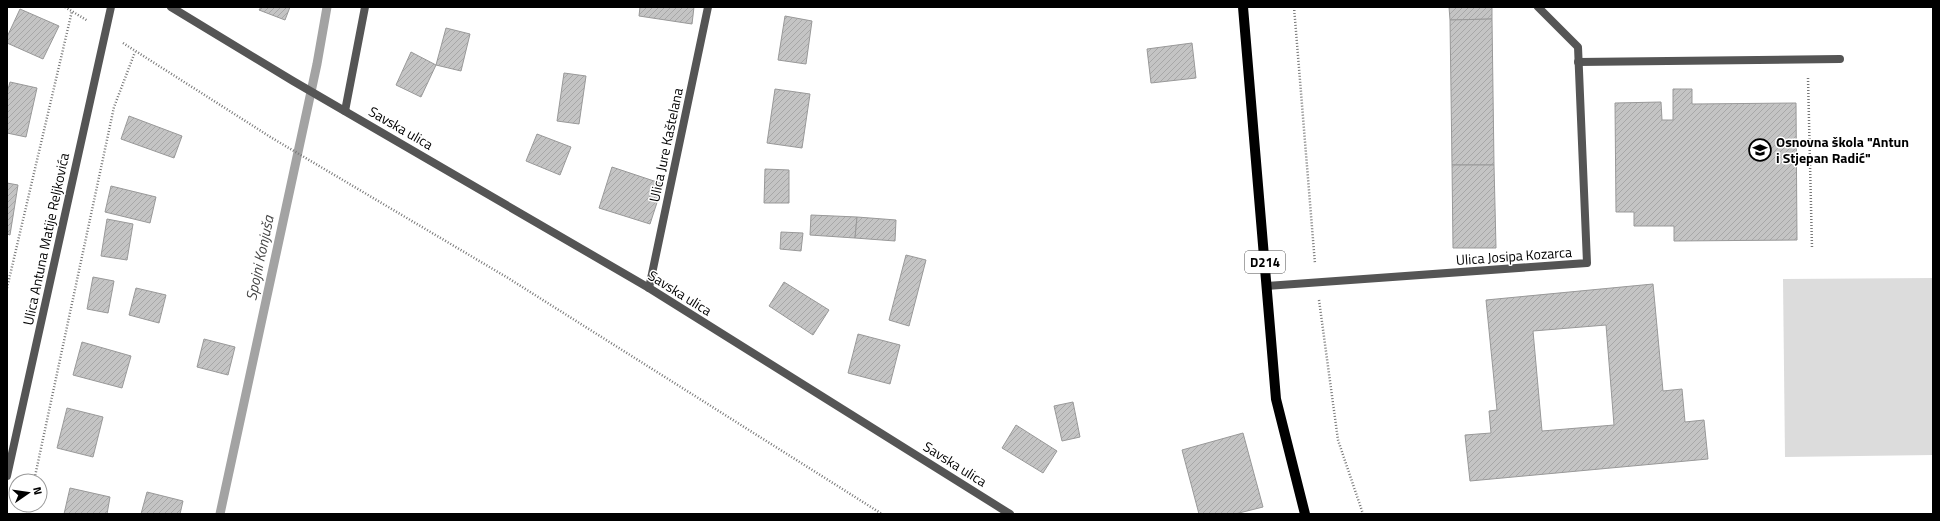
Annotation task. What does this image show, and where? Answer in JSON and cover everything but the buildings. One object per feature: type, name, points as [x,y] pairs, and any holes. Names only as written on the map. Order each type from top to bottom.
[{"type":"main road","name":"D214","points":[[1243,7],[1276,399],[1305,514]]},
{"type":"street","name":"Ulica Antuna Matije Reljkovića","points":[[7,476],[111,7]]},
{"type":"street","name":"Savska ulica","points":[[171,7],[292,81],[649,288],[1010,514]]},
{"type":"street","points":[[345,111],[365,7]]},
{"type":"street","name":"Ulica Jure Kaštelana","points":[[649,288],[708,7]]},
{"type":"street","name":"Ulica Josipa Kozarca","points":[[1267,286],[1587,264],[1578,48],[1538,7]]},
{"type":"street","points":[[1578,62],[1840,59]]},
{"type":"path","points":[[65,7],[105,30],[135,52],[272,138],[325,168],[508,278],[882,514]]},
{"type":"path","points":[[7,288],[72,11]]},
{"type":"path","points":[[36,473],[114,107],[135,52]]},
{"type":"path","points":[[1808,60],[1812,248]]},
{"type":"shaded area","points":[[1933,278],[1933,455],[1785,457],[1783,279]]},
{"type":"waterway","name":"Spojni Konjuša","points":[[220,514],[317,64],[327,7]]},
{"type":"place","name":"Osnovna škola \"Antun i Stjepan Radić\"","points":[[1760,150]]}]
